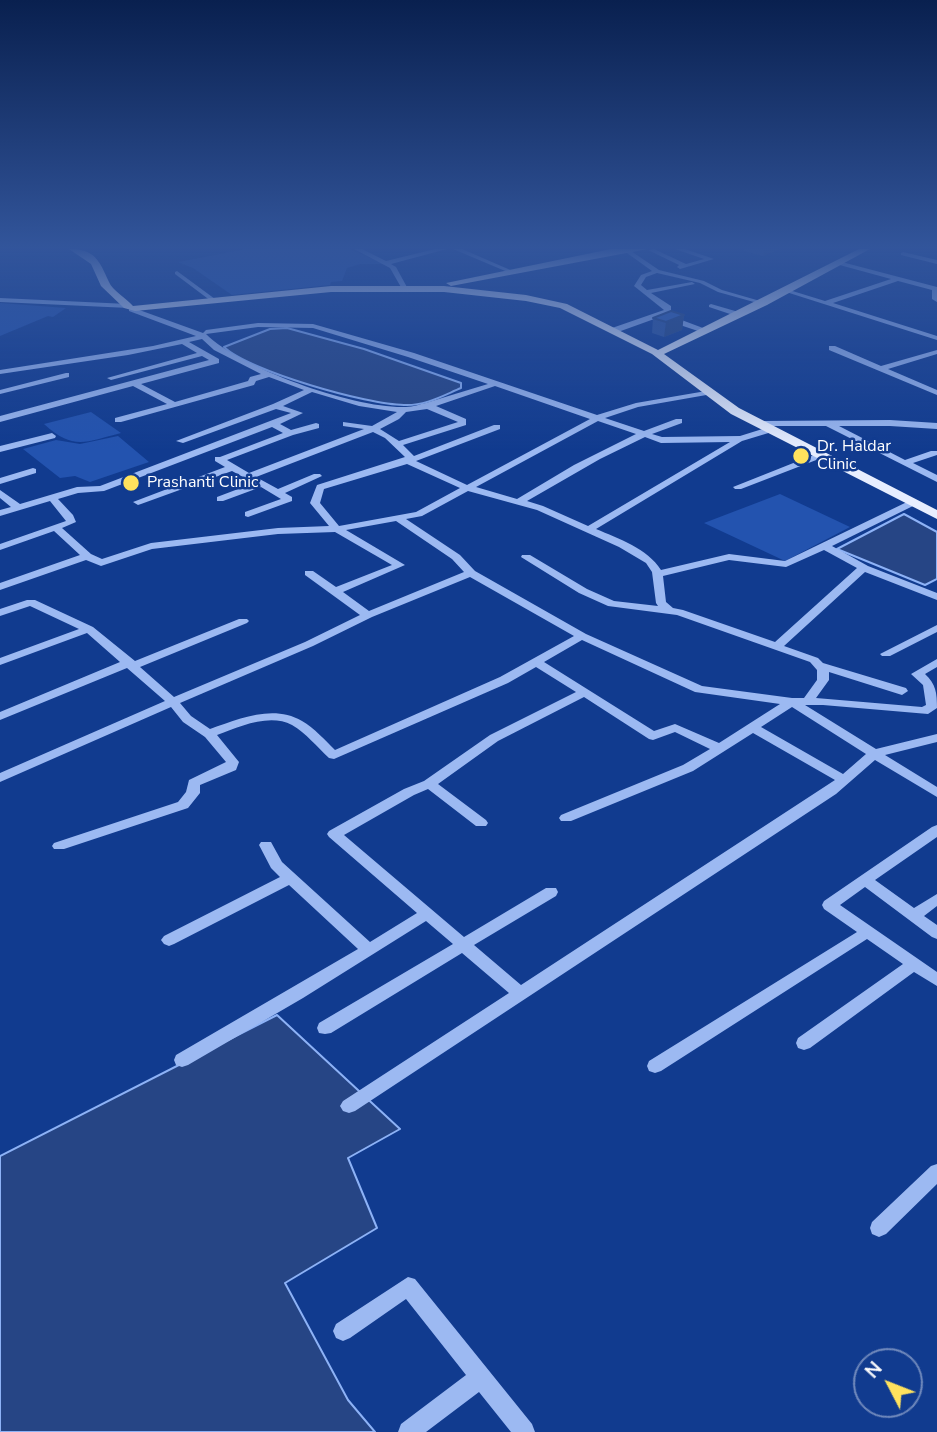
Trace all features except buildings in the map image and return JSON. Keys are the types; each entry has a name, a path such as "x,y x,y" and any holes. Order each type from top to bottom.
{"main road":[{"path":"585,316 658,352 735,411 937,515"},
{"path":"658,352 737,316"}],"street":[{"path":"155,316 203,334 214,348 244,364 312,389 404,410 492,385"},
{"path":"615,330 655,316"},
{"path":"660,316 707,331"},
{"path":"867,316 937,338"},
{"path":"0,371 125,351 236,327 313,326 411,355 492,385 661,440 741,439 755,437 767,427 937,427"},
{"path":"0,371 127,354 184,342 203,334"},
{"path":"0,419 216,361 184,342"},
{"path":"832,348 937,393"},
{"path":"879,369 937,352"},
{"path":"111,378 202,354"},
{"path":"149,368 163,377"},
{"path":"118,420 251,383 253,379 269,373"},
{"path":"0,393 66,375"},
{"path":"136,384 172,403"},
{"path":"248,514 289,499 180,441 276,406 312,389"},
{"path":"56,528 87,556 101,564 150,546 278,531 337,528 419,514 598,418 636,405 709,392"},
{"path":"398,444 463,423 447,412 426,405"},
{"path":"0,513 77,490 101,489 299,413 276,406"},
{"path":"249,476 400,417 404,410"},
{"path":"767,427 920,425 937,417"},
{"path":"519,502 641,433 679,421"},
{"path":"273,424 290,433"},
{"path":"346,424 376,427 398,444 410,457 408,461"},
{"path":"830,425 937,479"},
{"path":"220,460 316,426"},
{"path":"334,592 400,565 337,528 315,503 320,487 408,461 497,427"},
{"path":"0,449 52,436"},
{"path":"588,530 741,439"},
{"path":"904,463 934,453"},
{"path":"738,487 821,455"},
{"path":"408,461 467,488 540,508 650,561 657,574 661,603 671,612"},
{"path":"138,502 233,467"},
{"path":"0,481 33,471"},
{"path":"278,492 317,476"},
{"path":"220,499 262,483"},
{"path":"0,493 18,507"},
{"path":"0,547 71,522 70,517 51,497"},
{"path":"657,574 729,557 786,564 912,502"},
{"path":"398,518 456,557 471,573 582,636 699,689 792,702 924,711 932,706 929,684 917,674 937,662"},
{"path":"825,546 863,568 937,597"},
{"path":"0,587 87,556"},
{"path":"526,557 583,591 612,604 671,612 814,660 824,669 823,680 808,702"},
{"path":"777,646 863,568"},
{"path":"309,573 368,615"},
{"path":"0,778 172,701 309,644 368,615 471,573"},
{"path":"0,613 31,602 89,629 132,664 172,701 187,719 209,734 233,762 231,767 194,783 193,793 183,804 59,846"},
{"path":"0,716 243,621"},
{"path":"886,654 937,628"},
{"path":"0,662 89,629"},
{"path":"209,734 255,720 287,719 296,723 334,755 444,708 538,663 582,636"},
{"path":"538,663 653,736 675,728 717,747"},
{"path":"819,665 902,691"},
{"path":"521,994 334,834 409,792 429,784 494,738 583,693"},
{"path":"566,818 688,768 717,747 792,702"},
{"path":"792,702 937,793"},
{"path":"752,727 845,780"},
{"path":"349,1105 845,780 874,754 937,738"},
{"path":"429,784 481,824"},
{"path":"937,830 829,905 937,981"},
{"path":"266,845 276,865 368,950"},
{"path":"169,940 291,878"},
{"path":"865,880 937,933"},
{"path":"325,1028 551,892"},
{"path":"913,915 937,899"},
{"path":"181,1060 427,914"},
{"path":"655,1066 866,933"},
{"path":"804,1043 913,965"},
{"path":"879,1228 937,1172"},
{"path":"343,1331 408,1286 524,1432"},
{"path":"409,1432 481,1377"}],"shaded area":[{"path":"0,316 55,316 48,316 0,336"},
{"path":"287,328 364,349 461,383 461,388 419,404 387,403 338,393 282,376 237,356 224,347 270,329"},
{"path":"91,412 121,433 80,442 54,433 44,424"},
{"path":"118,436 149,462 90,482 75,476 60,478 23,449 56,440 80,444"},
{"path":"780,494 850,527 785,561 704,523"},
{"path":"904,514 937,532 937,579 925,585 837,549"},
{"path":"277,1015 400,1129 348,1158 377,1228 285,1283 348,1400 375,1432 0,1432 0,1156"}],"place":[{"name":"Dr. Haldar Clinic","path":"801,456"},
{"name":"Prashanti Clinic","path":"131,483"}]}
